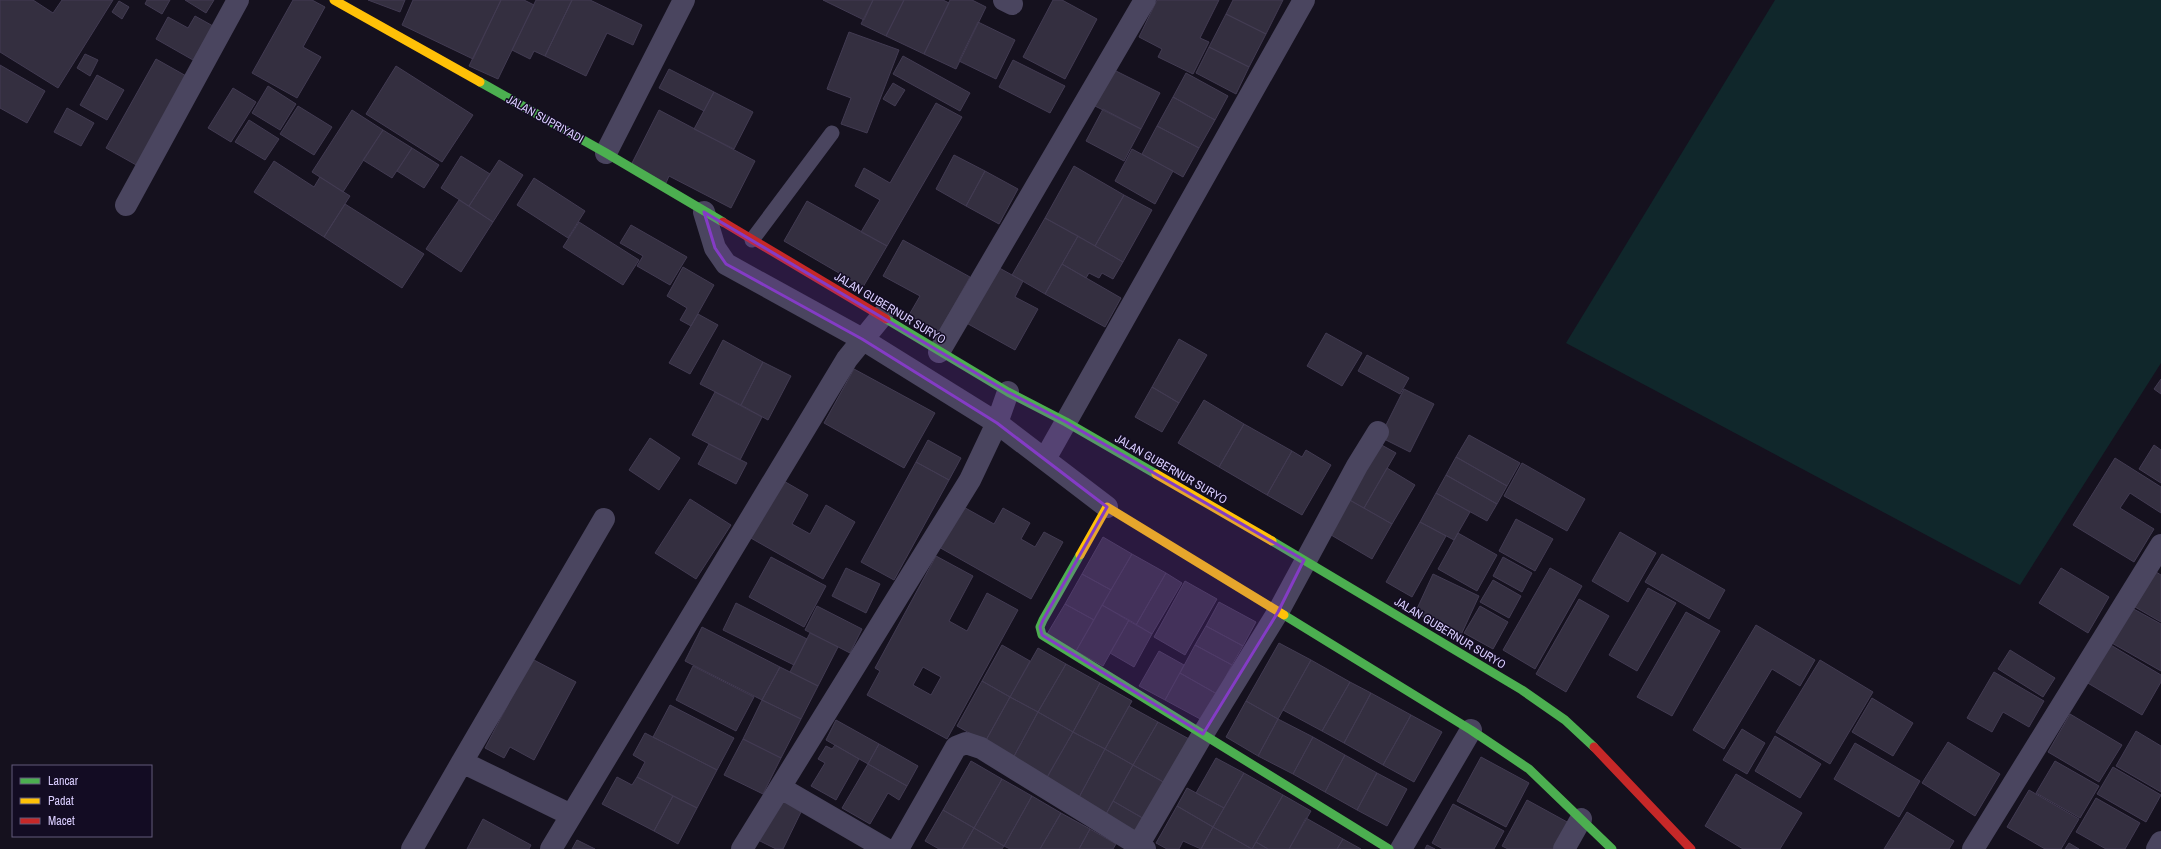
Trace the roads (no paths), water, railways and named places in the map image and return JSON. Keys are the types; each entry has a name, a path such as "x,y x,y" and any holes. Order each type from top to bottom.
{"main road":[{"name":"JALAN SUPRIYADI","path":"334,0 606,153"},
{"name":"JALAN GUBERNUR SURYO","path":"606,153 882,316 939,352 1008,392 1066,422 1304,560 1522,690 1564,720 1602,755 1690,849"},
{"path":"1389,849 1042,635 1040,627 1043,620 1107,507 1471,730 1529,769 1612,849"}],"street":[{"path":"126,205 238,0"},
{"path":"606,153 684,0"},
{"path":"939,352 1145,0"},
{"path":"1045,459 1304,0"},
{"path":"704,212 714,248 726,264 862,339 998,423 1107,507"},
{"path":"551,849 843,366 862,339 882,316"},
{"path":"742,849 970,480 998,423 1008,392"},
{"path":"898,849 956,747 966,743 981,748 1140,848 1202,734 1278,612 1304,560 1378,432"},
{"path":"412,849 604,520"},
{"path":"1973,849 2161,545"},
{"path":"1401,849 1471,730"},
{"path":"462,762 571,815"},
{"path":"781,788 886,849"},
{"path":"1564,849 1581,819"},
{"path":"2157,849 2161,842"}],"lane":[{"path":"752,240 832,133"}]}
